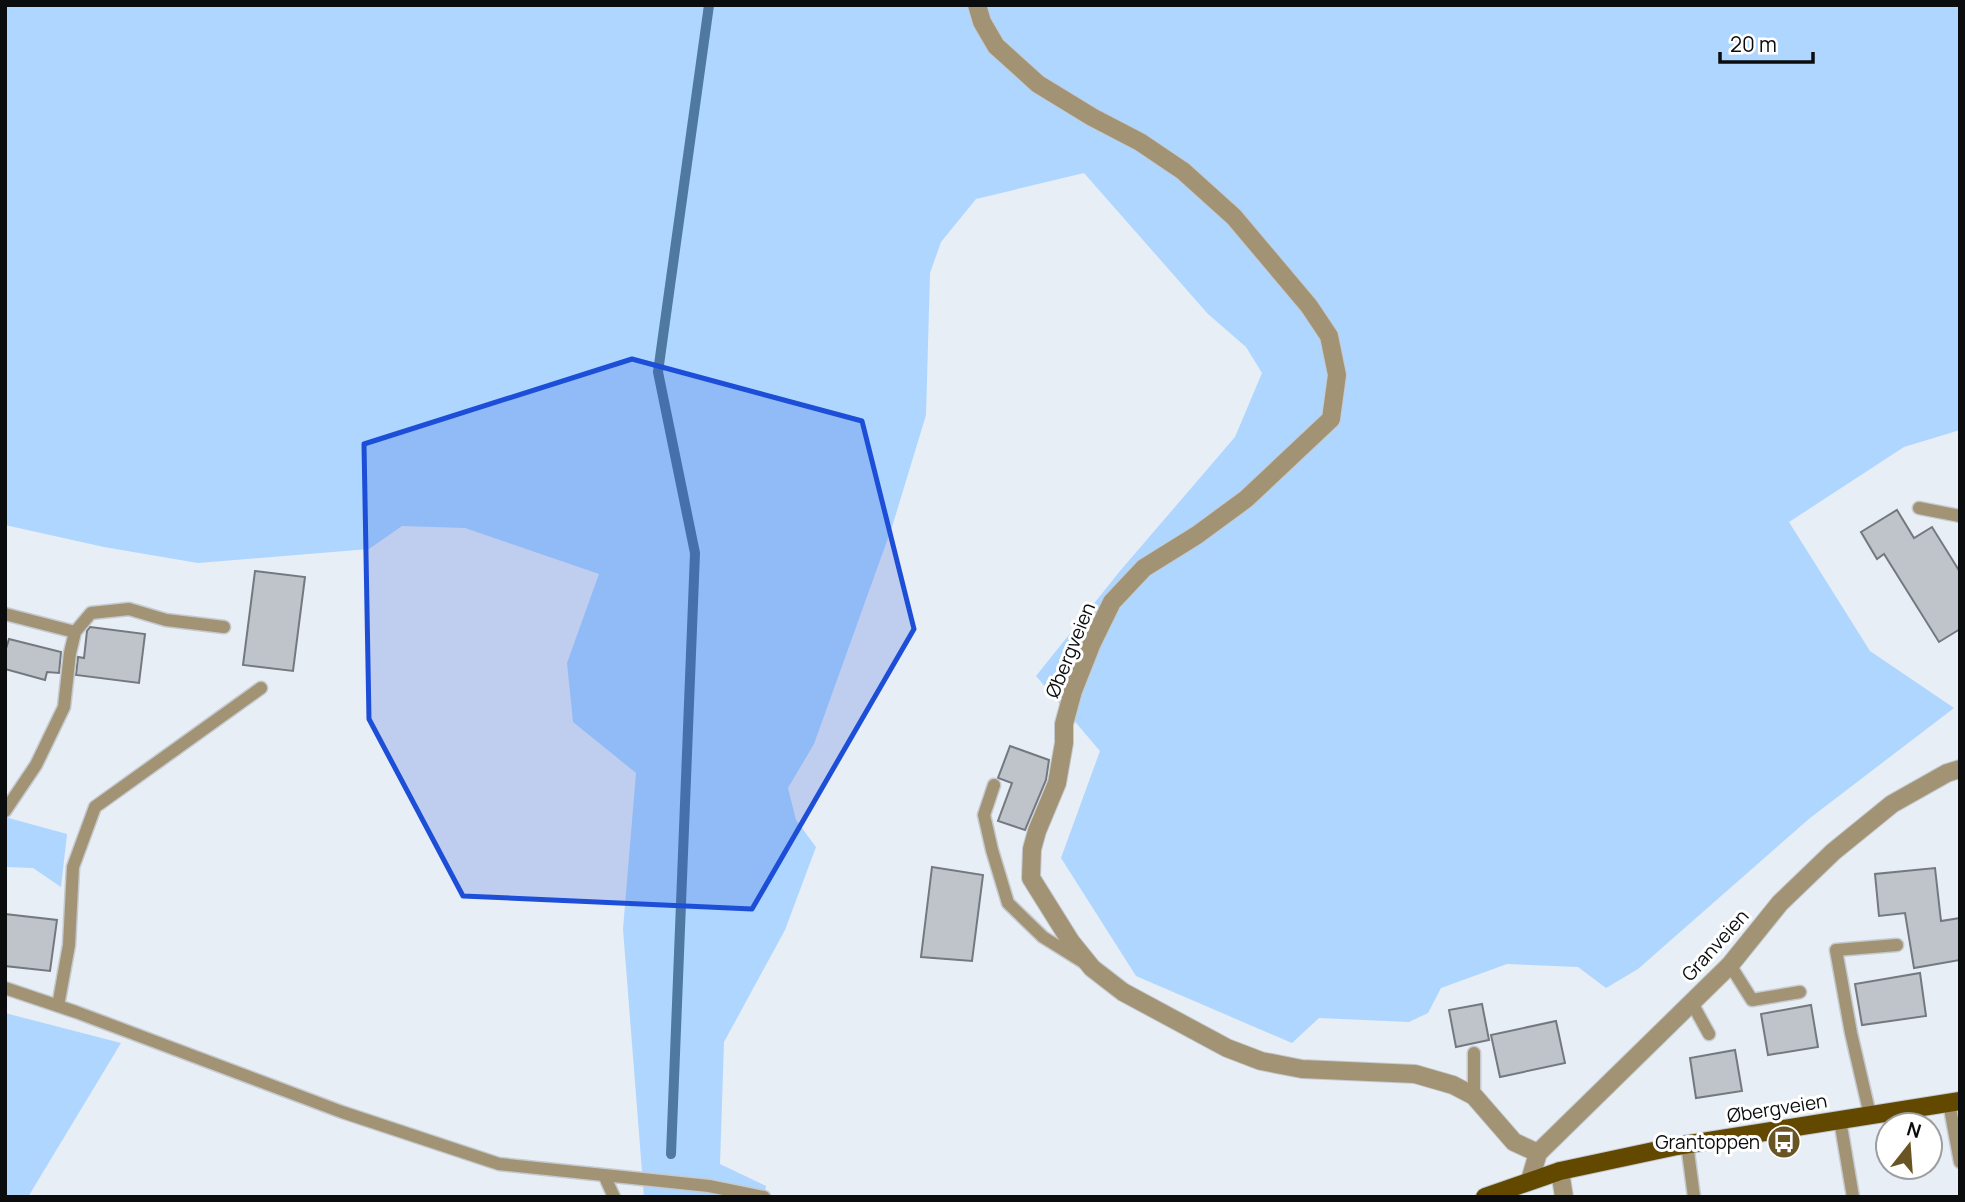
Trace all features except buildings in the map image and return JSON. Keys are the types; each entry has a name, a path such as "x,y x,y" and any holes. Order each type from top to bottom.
{"main road":[{"name":"Øbergveien","path":"1485,1197 1560,1171 1687,1144 1955,1102"}],"street":[{"name":"Øbergveien","path":"977,5 982,22 996,46 1038,84 1140,142 1183,171 1234,217 1309,306 1329,336 1337,375 1331,419 1245,499 1144,568 1112,601 1073,691 1064,724 1064,743 1057,783 1032,849 1031,878 1056,920 1092,968 1123,992 1227,1048 1261,1061 1302,1069 1415,1074 1438,1079 1474,1096 1514,1142 1538,1153"},
{"name":"Granveien","path":"1530,1180 1538,1153 1730,965 1780,903 1833,852 1892,804 1947,773 1960,769"},
{"path":"1560,1171 1564,1197"}],"lane":[{"path":"1919,508 1960,516"},
{"path":"5,811 36,765 64,707 75,632 91,613 129,608 166,620 224,627"},
{"path":"5,614 75,632"},
{"path":"58,1006 69,945 73,867 95,807 261,688"},
{"path":"994,785 984,815 1008,903 1043,937 1092,968"},
{"path":"1870,1115 1836,950 1898,945"},
{"path":"1730,965 1752,1000 1800,992"},
{"path":"5,988 342,1112 499,1164 709,1186 764,1197"},
{"path":"1692,1003 1709,1034"},
{"path":"1474,1053 1474,1096"},
{"path":"1955,1102 1960,1162"},
{"path":"1840,1120 1853,1197"},
{"path":"1687,1144 1694,1197"},
{"path":"605,1177 614,1197"}],"highlighted area":[{"path":"632,359 862,421 914,629 752,909 463,896 369,719 364,444"}],"shaded area":[{"path":"5,5 1960,5 1960,430 1904,447 1789,522 1870,651 1954,708 1810,818 1638,969 1606,988 1578,967 1507,964 1441,988 1428,1013 1409,1022 1319,1018 1292,1043 1136,976 1061,858 1100,751 1036,676 1120,571 1235,437 1262,373 1246,347 1208,314 1084,173 976,199 941,242 930,273 926,415 892,527 814,744 788,788 796,820 816,847 785,930 724,1042 720,1164 766,1186 764,1197 644,1197 623,929 636,773 573,722 567,663 599,574 465,528 402,526 369,549 198,563 104,547 5,525"},
{"path":"5,817 67,834 61,887 33,868 5,867"},
{"path":"5,1013 121,1043 28,1197 5,1197"}],"waterway":[{"path":"671,1154 695,553 658,372 709,5"}],"place":[{"name":"Grantoppen","path":"1784,1142"}]}
